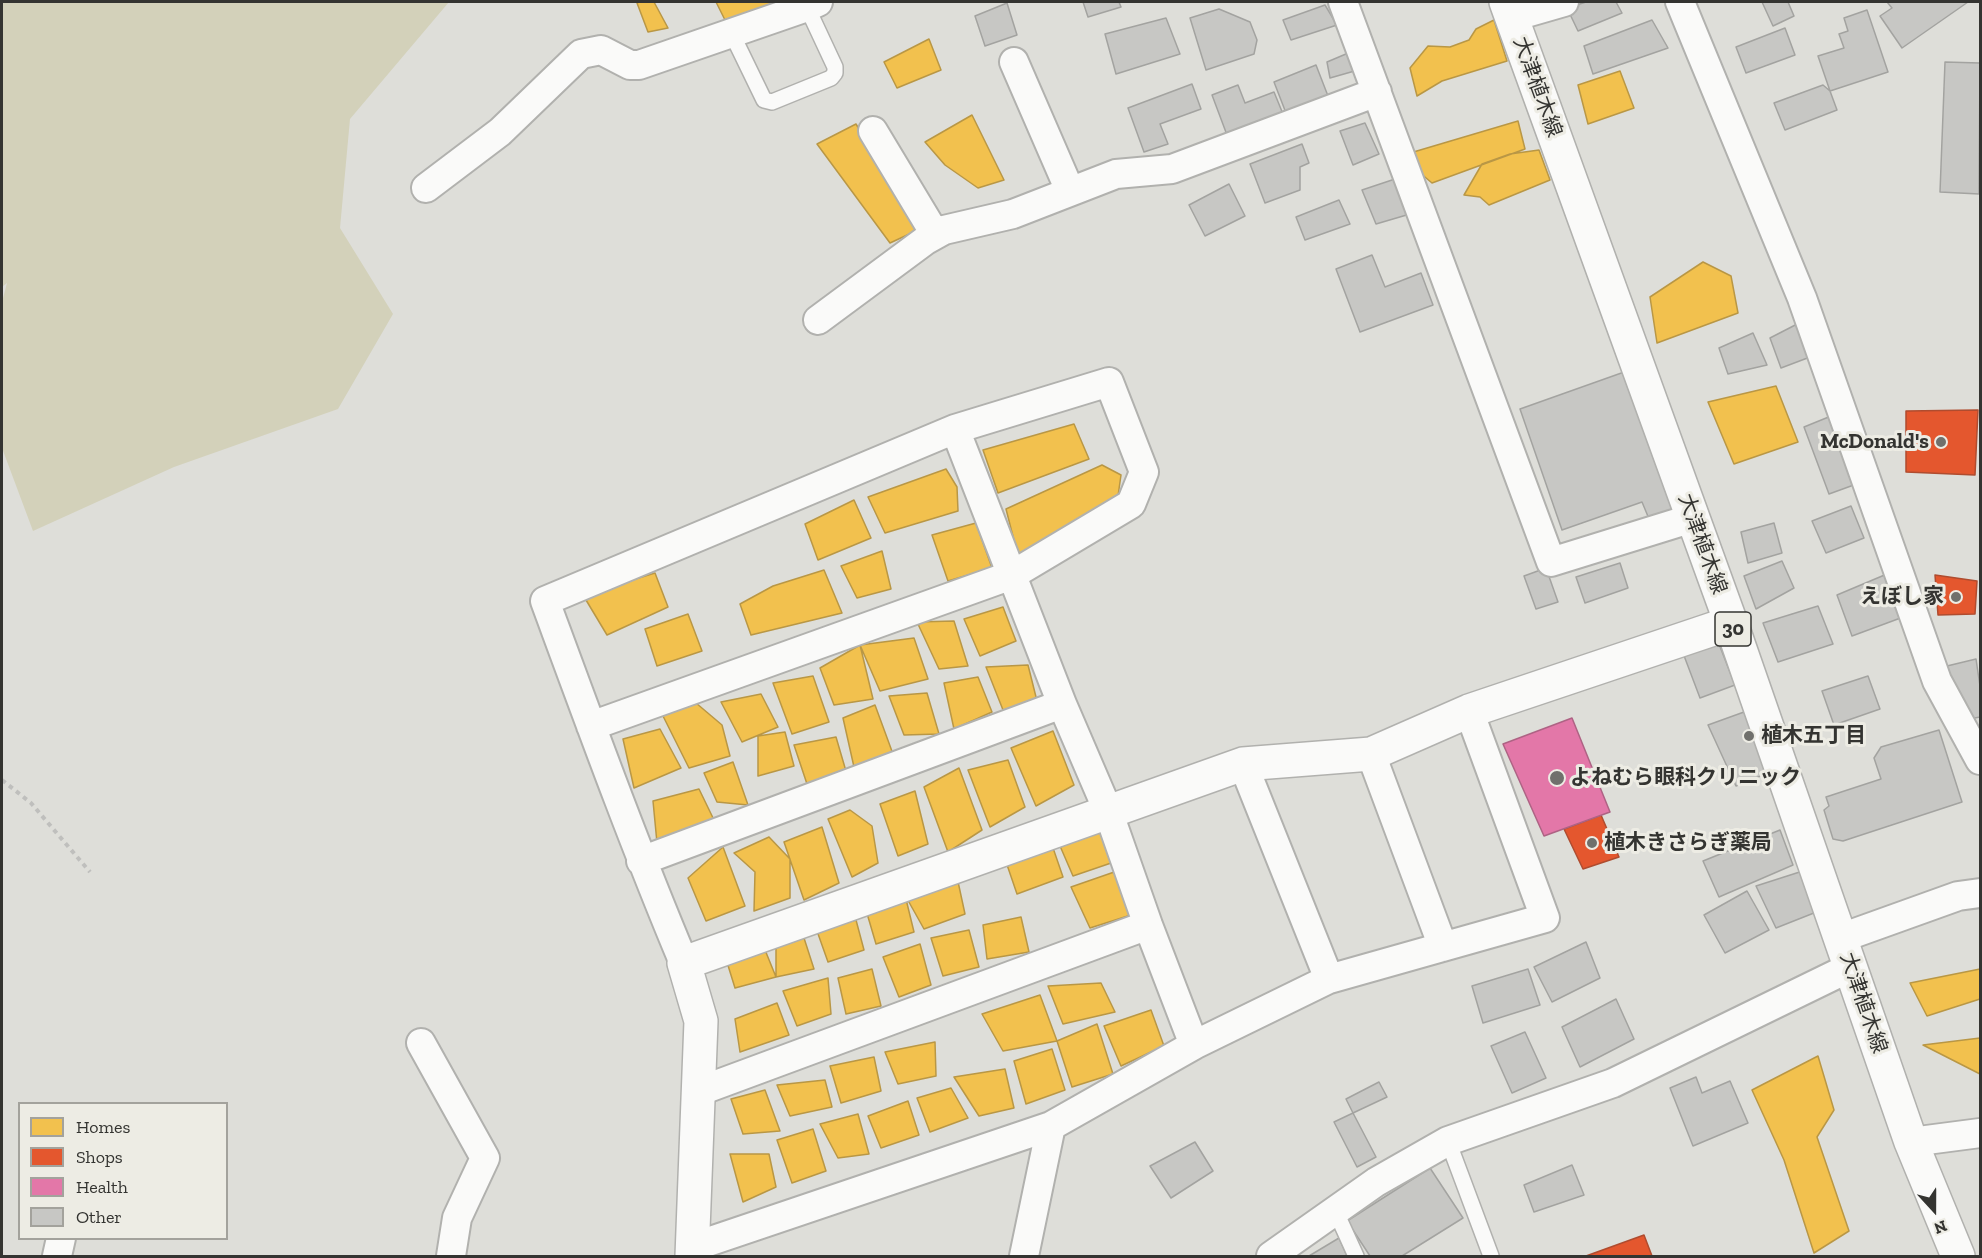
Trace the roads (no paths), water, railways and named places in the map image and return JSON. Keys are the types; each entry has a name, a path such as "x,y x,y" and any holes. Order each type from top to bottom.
{"street":[{"path":"1343,2 1551,562 1693,518"},
{"path":"1509,9 1564,2"},
{"path":"1680,2 1802,298 1938,681 1980,760"},
{"path":"426,188 500,132 581,54 601,50 635,66 813,4"},
{"name":"大津植木線","path":"1509,9 1731,623 1911,1142 1958,1257"},
{"path":"1014,62 1070,191"},
{"path":"818,320 935,234 1013,214 1116,174 1172,169 1377,92"},
{"path":"873,131 935,234"},
{"path":"591,726 1012,575 1131,504 1144,472 1109,382 955,429 545,601 591,726 641,861 684,963 701,1022 693,1252 1051,1126 1194,1045 1329,979 1545,918 1469,711"},
{"path":"955,429 1062,704 1108,811 1194,1045"},
{"path":"684,963 1243,764 1371,754 1469,711 1731,623"},
{"path":"641,861 1062,704"},
{"path":"1371,754 1443,947"},
{"path":"1243,764 1329,979"},
{"path":"1271,1257 1376,1182 1448,1141 1613,1083 1846,952 1958,896 1980,892"},
{"path":"697,1092 1148,925"},
{"path":"421,1043 485,1158 457,1218 451,1257"},
{"path":"1024,1257 1051,1126"},
{"path":"1911,1142 1980,1132"},
{"path":"57,1257 61,1240"}],"lane":[{"path":"732,34 764,100 772,102 831,78 835,73 835,67 813,4"},
{"path":"1448,1141 1491,1257"},
{"path":"1334,1212 1356,1257"}],"place":[{"name":"McDonald's","path":"1941,442"},
{"name":"えぼし家","path":"1956,597"},
{"name":"植木五丁目","path":"1749,736"},
{"name":"よねむら眼科クリニック","path":"1557,778"},
{"name":"植木きさらぎ薬局","path":"1592,843"}]}
